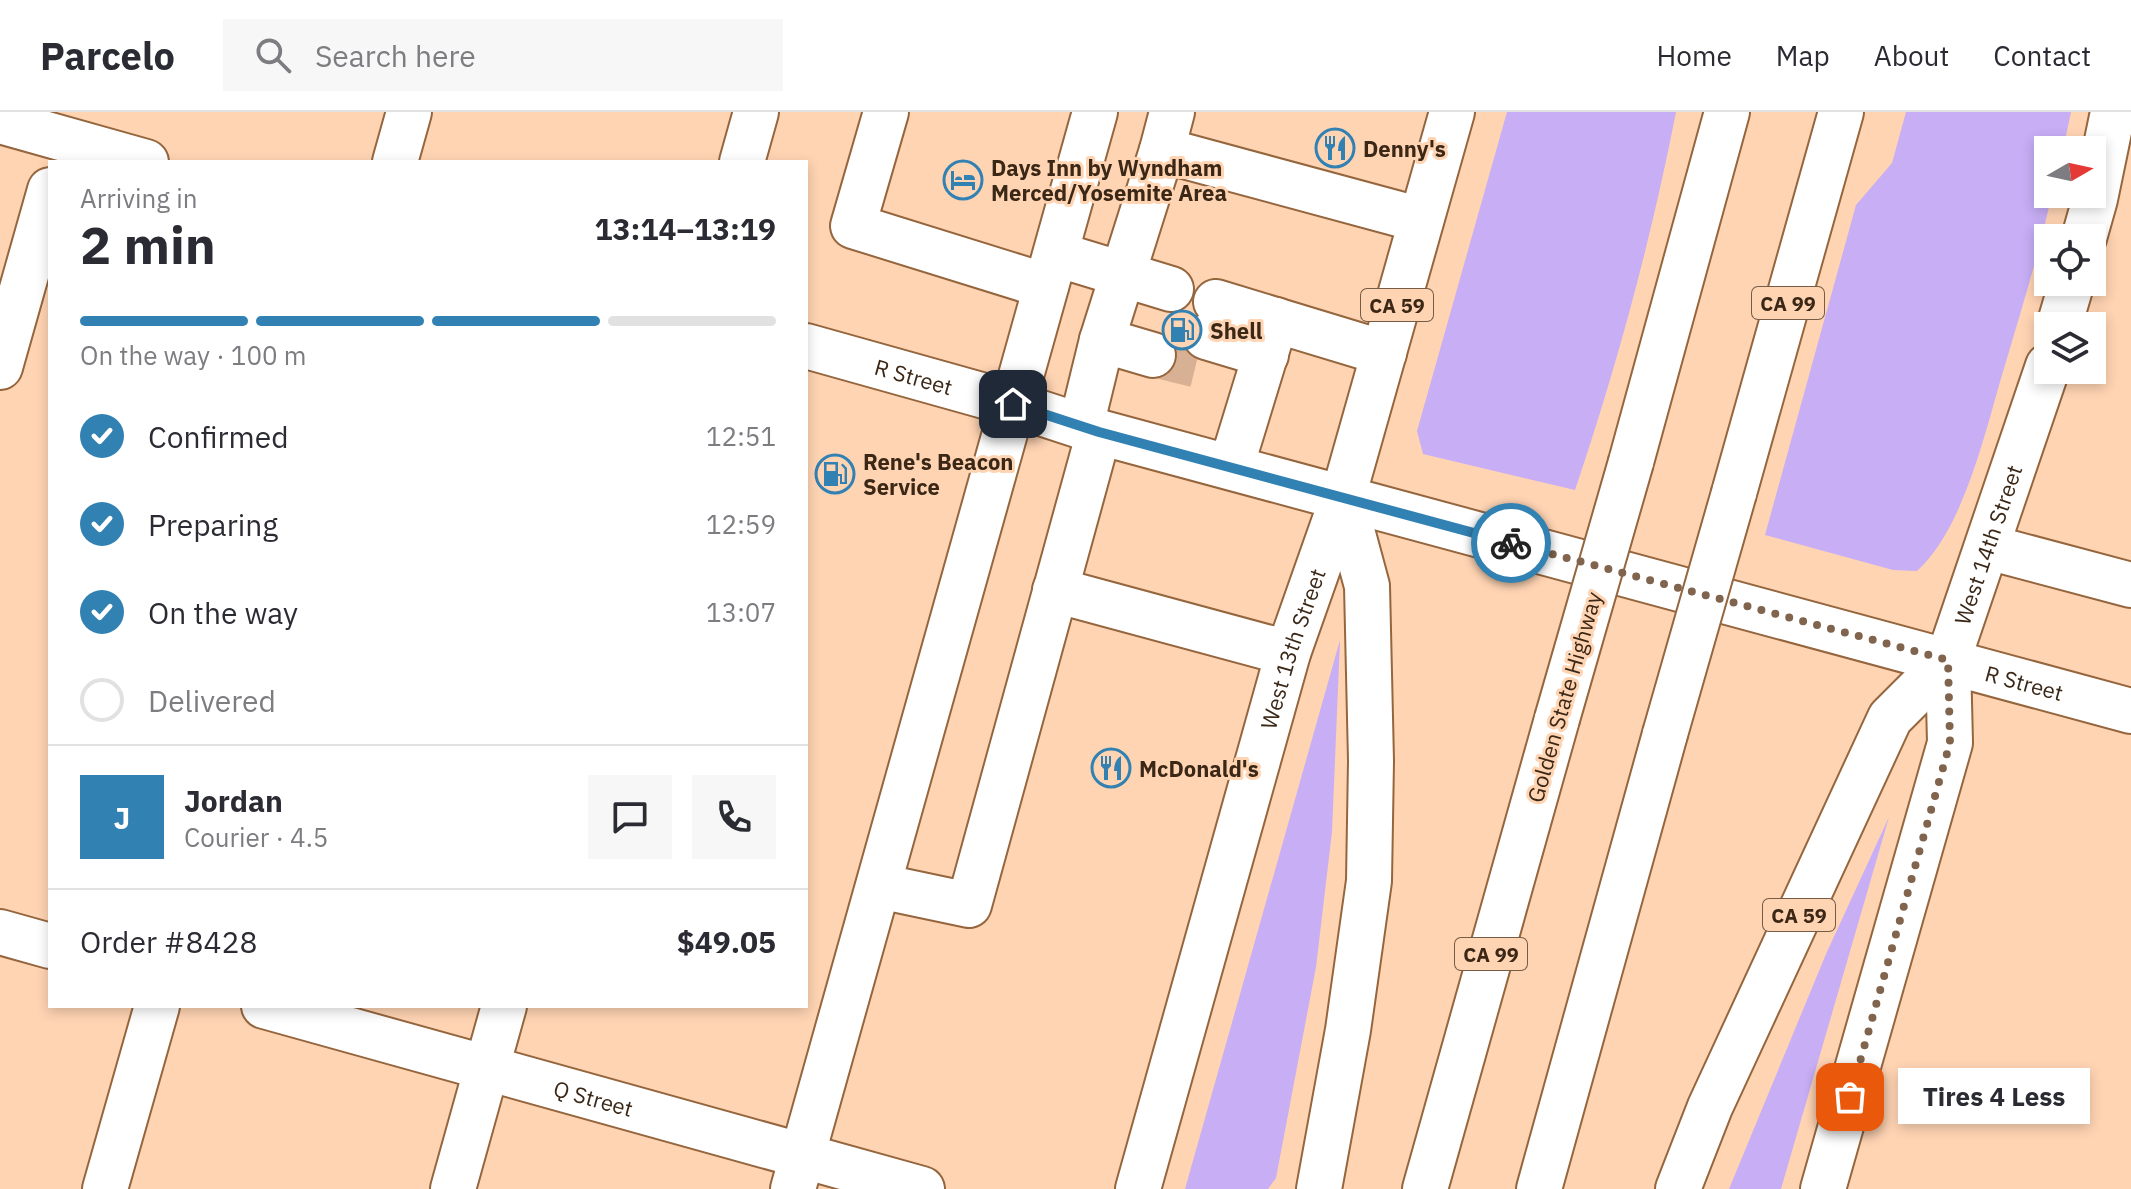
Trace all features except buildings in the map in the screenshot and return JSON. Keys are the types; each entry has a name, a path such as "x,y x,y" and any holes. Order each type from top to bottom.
{"main road":[{"path":"396,160 409,112"},
{"path":"743,160 756,112"},
{"path":"886,112 853,226 1051,270 1112,308 1162,323 1112,308"},
{"path":"798,1172 1095,112"},
{"name":"West 13th Street","path":"1138,1189 1288,653 1343,497 1452,112"},
{"name":"Golden State Highway","path":"1425,1189 1727,112"},
{"name":"CA 99","path":"1539,1189 1841,112"},
{"path":"2088,224 2113,112"},
{"path":"0,121 139,160"},
{"path":"879,886 969,905 1055,590 1090,429 1112,308 1167,131 1421,220"},
{"path":"0,367 48,197"},
{"path":"1267,353 1207,335 1267,353 1384,353"},
{"name":"R Street","path":"808,347 1090,429 2131,711"},
{"path":"1231,467 1267,353"},
{"name":"West 14th Street","path":"1823,1189 1950,743 1948,660 2042,384"},
{"path":"1319,1189 1348,1030 1369,881 1371,761 1367,586 1343,497"},
{"path":"1988,547 2131,585"},
{"path":"1055,590 1288,653"},
{"name":"CA 59","path":"1678,1189 1710,1107 1890,718 1948,660"},
{"path":"0,932 48,945"},
{"path":"105,1189 156,1008"},
{"name":"Q Street","path":"271,1008 487,1068 798,1172 922,1189"},
{"path":"453,1189 503,1008"}],"shaded area":[{"path":"1507,112 1676,112 1632,302 1575,490 1423,454 1417,431"},
{"path":"1906,112 2071,112 2066,136 2034,136 2034,208 2049,208 2047,216 2045,224 2034,224 2034,264 1972,475 1948,529 1917,571 1893,570 1765,535 1856,205 1892,163"},
{"path":"1340,640 1332,832 1316,967 1276,1178 1268,1189 1185,1189"},
{"path":"1889,817 1781,1189 1729,1189 1826,954"}],"tunnel":[{"path":"1153,355 1198,366"}],"way so far":[{"path":"1511,543 1948,660 1950,743 1850,1097"}],"place":[{"name":"Denny's","path":"1335,148"},
{"name":"Days Inn by Wyndham Merced/Yosemite Area","path":"963,180"},
{"name":"Shell","path":"1182,330"},
{"name":"Rene's Beacon Service","path":"835,474"},
{"name":"McDonald's","path":"1111,768"},
{"name":"Tires 4 Less","path":"1850,1097"}],"route":[{"path":"1013,404 1099,432 1511,543"}]}
